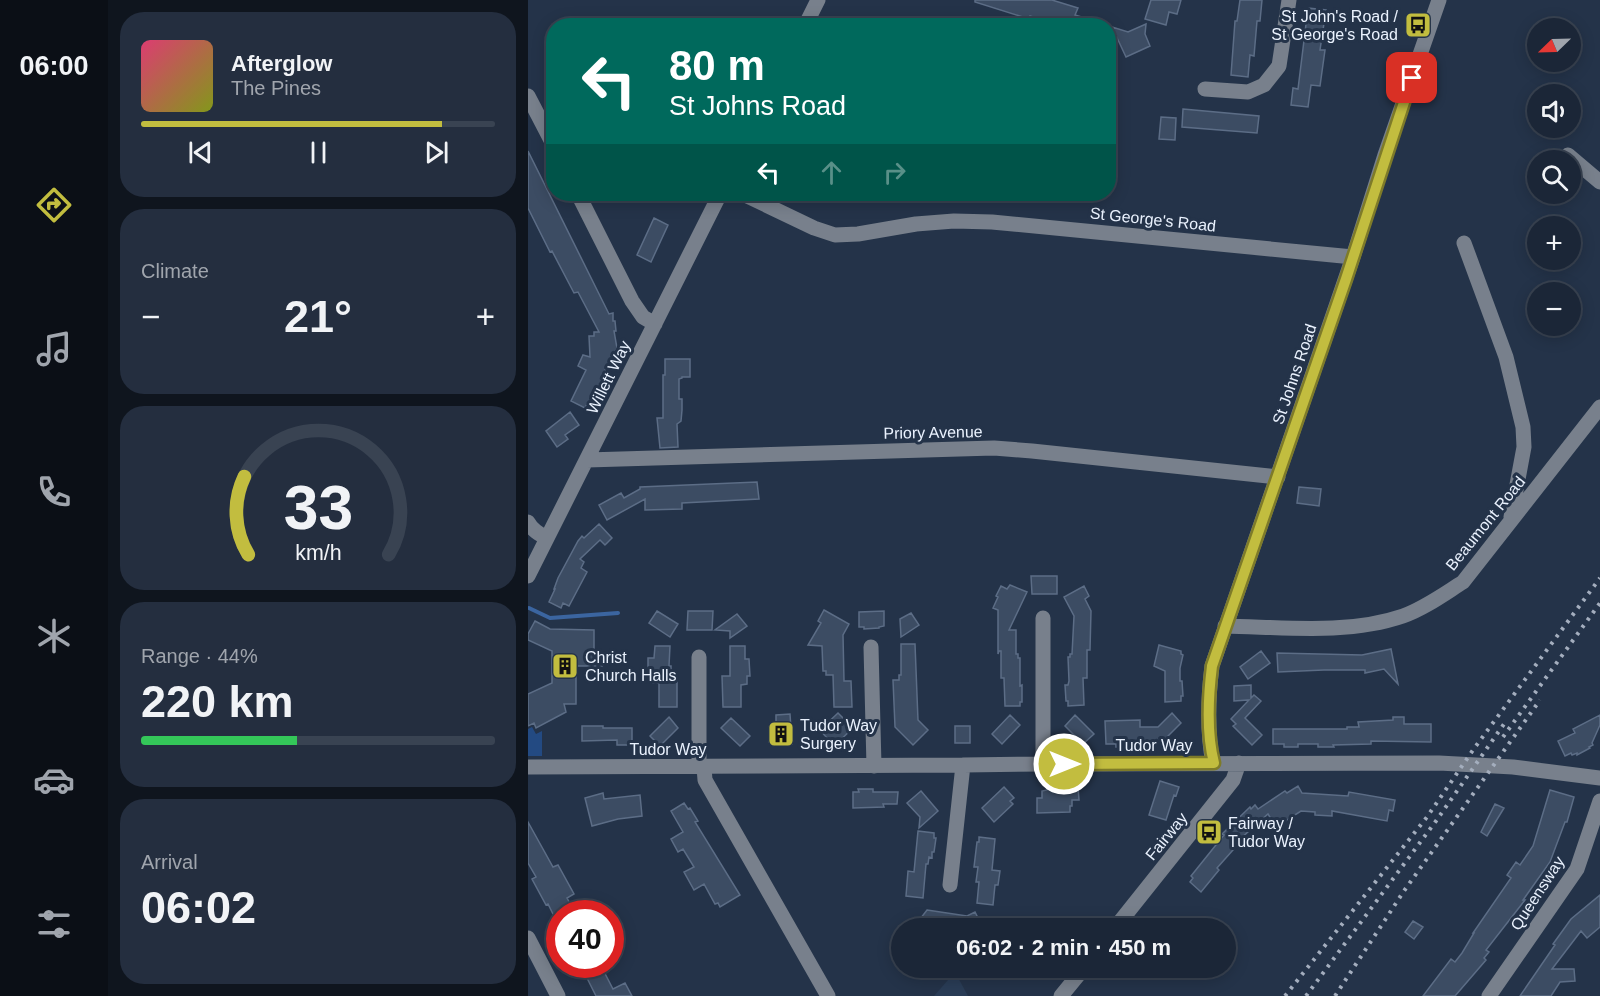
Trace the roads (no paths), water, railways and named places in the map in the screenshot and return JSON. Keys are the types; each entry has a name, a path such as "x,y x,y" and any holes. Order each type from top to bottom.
{"street":[{"path":"809,18 818,0"},
{"path":"1205,89 1248,92 1264,85 1279,66 1289,0"},
{"name":"St Johns Road","path":"1214,763 1209,745 1209,687 1212,666 1439,0"},
{"path":"528,96 546,131"},
{"path":"1581,166 1600,182"},
{"path":"582,201 632,301 643,317 655,324"},
{"name":"Willett Way","path":"528,576 716,201"},
{"name":"St George's Road","path":"758,201 814,228 835,235 858,234 916,224 954,221 992,222 1353,257"},
{"path":"1464,243 1506,357 1523,427 1524,447 1510,520"},
{"name":"Beaumont Road","path":"1225,626 1332,628 1370,624 1404,615 1434,601 1463,582 1600,407"},
{"name":"Priory Avenue","path":"587,460 994,448 1278,477"},
{"path":"528,522 538,533 547,538"},
{"path":"1043,618 1043,764"},
{"path":"872,647 874,766"},
{"path":"699,657 702,767 705,780 828,996"},
{"name":"Tudor Way","path":"528,767 1214,763 1468,764 1600,778"},
{"name":"Fairway","path":"1123,918 1233,780 1239,763"},
{"path":"950,885 963,765"},
{"name":"Queensway","path":"1489,996 1576,869 1600,801"},
{"path":"528,938 558,996"},
{"path":"1061,996 1076,978"}],"waterway":[{"path":"529,608 550,618 618,613"}],"railway":[{"path":"1285,996 1427,817 1473,750 1600,578"},
{"path":"1503,737 1600,603"},
{"path":"1335,996 1404,891 1540,700"},
{"path":"1306,996 1436,821 1504,724"}],"place":[{"name":"St John's Road / St George's Road","path":"1418,25"},
{"name":"Christ Church Halls","path":"565,666"},
{"name":"Tudor Way Surgery","path":"781,734"},
{"name":"Fairway / Tudor Way","path":"1209,832"}]}
